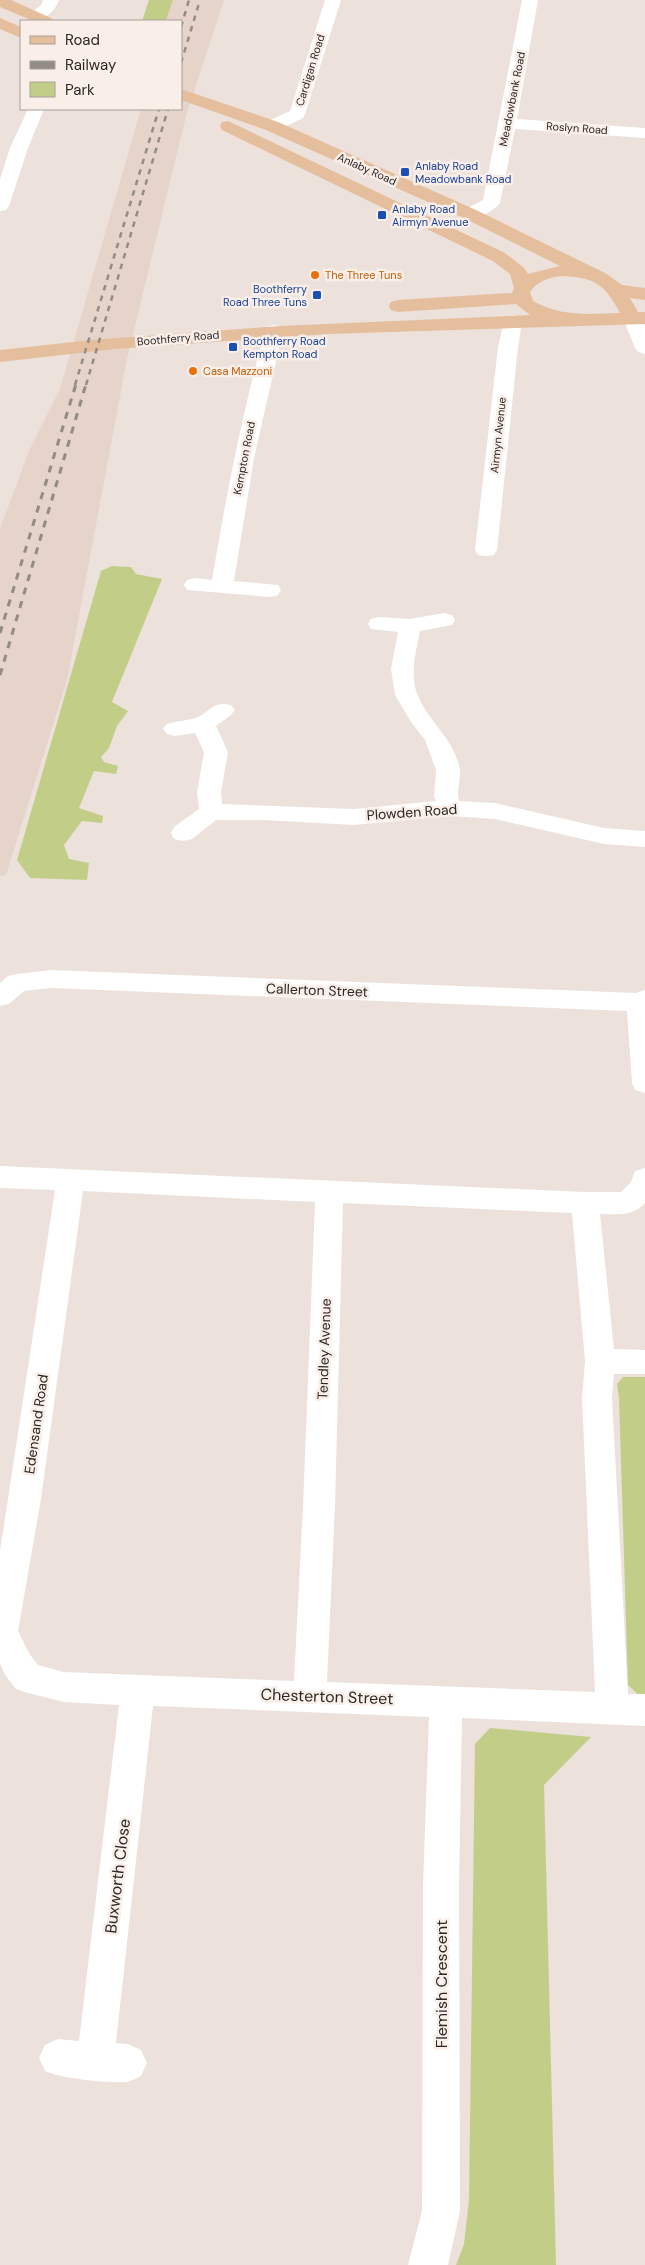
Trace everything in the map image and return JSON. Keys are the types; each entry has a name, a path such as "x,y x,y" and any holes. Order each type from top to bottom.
{"main road":[{"path":"0,1 40,19"},
{"path":"0,23 20,33"},
{"name":"Anlaby Road","path":"188,97 272,126 470,214 609,282 616,290"},
{"name":"Anlaby Road","path":"188,97 224,124 499,257 518,272 522,292"},
{"path":"591,274 568,271 553,272 530,279 522,292 525,304 536,312 567,320 638,318"},
{"path":"616,290 645,294"},
{"path":"616,290 638,318"},
{"path":"587,319 607,312 615,305 618,300 616,290"},
{"path":"376,308 522,292"},
{"name":"Boothferry Road","path":"0,339 251,315"},
{"name":"Boothferry Road","path":"0,356 275,319 567,320"}],"street":[{"path":"40,19 52,0"},
{"name":"Cardigan Road","path":"272,126 297,114 333,0"},
{"name":"Meadowbank Road","path":"470,214 491,203 508,123 530,0"},
{"path":"0,206 19,148 36,110"},
{"name":"Roslyn Road","path":"508,123 645,133"},
{"path":"638,318 645,348"},
{"name":"Kempton Road","path":"222,587 240,477 256,396 275,319"},
{"name":"Airmyn Avenue","path":"486,550 508,347 513,321"},
{"path":"195,585 270,590"},
{"path":"379,624 410,626 444,620"},
{"path":"410,626 402,669 406,695 419,717 436,738 448,770 446,797 450,808"},
{"path":"175,729 203,724 223,710"},
{"path":"183,833 211,812 209,792 216,752 203,724"},
{"name":"Plowden Road","path":"211,812 354,816 450,808 495,811 604,836 645,839"},
{"name":"Callerton Street","path":"0,997 17,982 52,979 642,1000 644,1072"},
{"path":"0,1177 585,1203 628,1203 644,1186 645,1179"},
{"name":"Edensand Road","path":"8,1668 2,1631 25,1499 70,1181"},
{"name":"Tendley Avenue","path":"310,1695 330,1192"},
{"path":"585,1203 600,1361 597,1398 612,1708"},
{"path":"600,1361 645,1362"},
{"name":"Chesterton Street","path":"8,1668 28,1678 64,1686 645,1710"},
{"name":"Buxworth Close","path":"58,2058 112,2063 138,1689"},
{"name":"Flemish Crescent","path":"428,2265 441,2211 441,1885 446,1701"}],"shaded area":[{"path":"173,0 224,0 186,116 127,359 67,680 6,875 0,876 0,529 29,451 60,389 141,110 182,110 182,20 166,20"}],"green space":[{"path":"149,0 173,0 166,20 142,20"},
{"path":"112,566 131,567 136,574 162,579 112,702 128,711 117,726 109,748 101,757 104,762 118,766 116,774 94,771 79,808 103,816 102,823 82,821 64,845 69,859 89,863 87,880 30,878 17,860 101,571"},
{"path":"623,1377 645,1377 645,1701 628,1685 617,1384"},
{"path":"490,1728 591,1737 544,1785 556,2265 456,2265 464,2244 469,2200 475,1744"}],"railway":[{"path":"182,24 189,0"},
{"path":"182,60 200,0"},
{"path":"75,385 159,110"},
{"path":"86,385 168,110"},
{"path":"0,633 76,384"},
{"path":"0,675 86,384"}],"place":[{"name":"Anlaby Road Meadowbank Road","path":"405,172"},
{"name":"Anlaby Road Airmyn Avenue","path":"382,215"},
{"name":"The Three Tuns","path":"315,275"},
{"name":"Boothferry Road Three Tuns","path":"317,295"},
{"name":"Boothferry Road Kempton Road","path":"233,347"},
{"name":"Casa Mazzoni","path":"193,371"}]}
